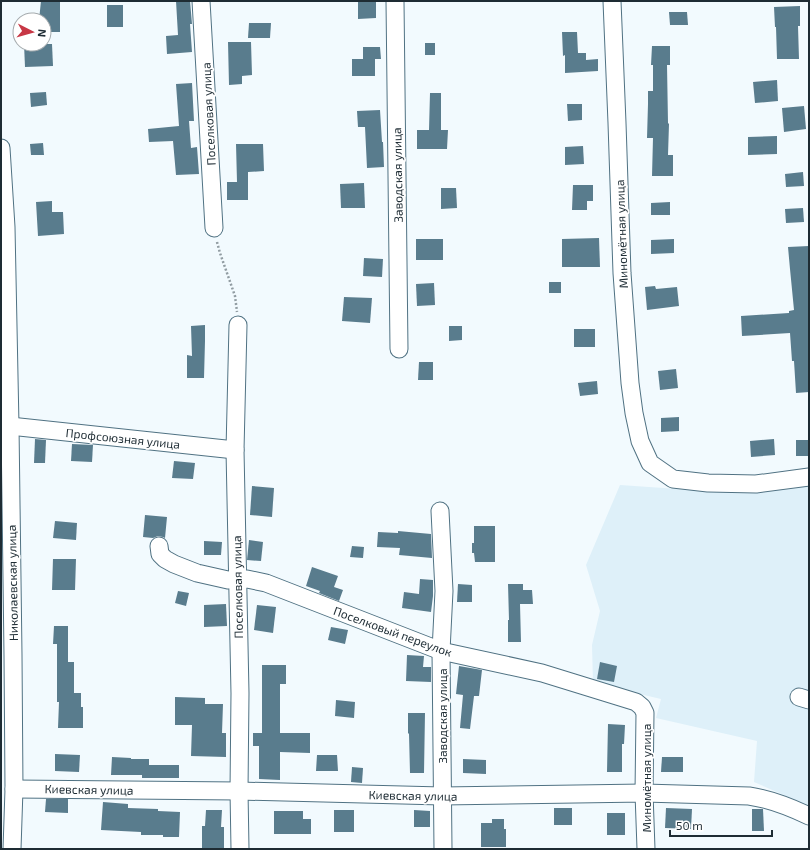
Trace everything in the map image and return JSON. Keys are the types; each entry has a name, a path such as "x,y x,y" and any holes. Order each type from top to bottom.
{"street":[{"name":"Поселковая улица","path":"201,1 214,228"},
{"name":"Заводская улица","path":"395,1 400,349"},
{"name":"Миномётная улица","path":"612,1 622,273 630,383 640,442 650,464 673,479 708,484 756,484 809,477"},
{"name":"Николаевская улица","path":"1,148 6,227 5,400 10,426 7,655 14,788 12,849"},
{"name":"Поселковая улица","path":"238,324 235,450 240,693 240,849"},
{"name":"Профсоюзная улица","path":"10,426 235,450"},
{"name":"Заводская улица","path":"440,511 444,591 442,651 443,849"},
{"name":"Поселковый переулок","path":"159,546 160,554 164,559 197,573 228,580 247,579 266,583 442,651 542,673 636,702 642,707"},
{"name":"Миномётная улица","path":"642,707 645,713 644,793 646,849"},
{"name":"Киевская улица","path":"14,788 442,796 644,793 749,796 760,797 809,816"}],"path":[{"path":"214,228 220,253 235,296 238,324"}],"shaded area":[{"path":"620,485 707,491 809,485 809,806 754,782 757,741 656,718 661,699 593,683 592,645 600,611 586,565"}],"building":[{"path":"41,1 60,1 60,32 52,32 52,12 40,12"},
{"path":"176,1 190,1 192,52 167,54 166,36 178,35"},
{"path":"358,1 376,1 376,18 358,19"},
{"path":"107,5 123,5 123,27 107,27"},
{"path":"800,6 800,26 798,26 799,59 777,59 774,7"},
{"path":"669,12 687,12 688,25 670,25"},
{"path":"249,23 271,23 270,38 248,38"},
{"path":"562,32 577,32 578,53 586,53 586,60 598,59 598,71 565,73 565,55 563,56"},
{"path":"228,42 251,42 252,75 242,76 242,84 229,85"},
{"path":"425,43 435,43 435,55 425,55"},
{"path":"52,44 53,66 25,67 24,52 52,52"},
{"path":"652,46 670,46 670,65 667,65 669,124 668,155 673,155 673,176 652,176 653,138 647,138 648,91 653,91 653,65 651,65"},
{"path":"363,47 380,47 381,59 375,59 375,76 352,76 352,59 363,59"},
{"path":"777,80 778,101 755,103 753,82"},
{"path":"192,83 194,121 189,121 191,148 197,147 199,174 176,175 173,141 149,142 148,129 179,126 176,84"},
{"path":"46,92 47,105 31,107 30,93"},
{"path":"430,93 441,93 441,130 448,130 447,149 417,149 417,130 429,130"},
{"path":"567,104 582,104 582,120 568,121"},
{"path":"804,106 806,129 784,132 782,108"},
{"path":"380,110 384,167 367,168 365,127 358,127 357,111"},
{"path":"777,136 777,154 748,155 748,137"},
{"path":"43,143 44,155 31,155 30,144"},
{"path":"236,144 263,144 264,171 248,172 248,200 227,200 227,182 237,182"},
{"path":"583,146 584,164 565,165 565,147"},
{"path":"803,172 804,186 786,187 785,174"},
{"path":"364,183 365,208 341,208 340,184"},
{"path":"573,185 593,185 593,201 587,201 587,210 572,210"},
{"path":"441,188 456,188 457,208 441,209"},
{"path":"52,201 52,212 63,212 64,234 38,236 36,202"},
{"path":"670,202 670,215 651,215 651,203"},
{"path":"803,208 804,222 786,223 785,209"},
{"path":"599,238 600,267 562,267 562,239"},
{"path":"416,239 443,239 443,260 416,260"},
{"path":"674,239 674,253 651,254 651,240"},
{"path":"809,246 809,392 796,393 790,333 742,336 741,316 789,313 789,311 794,310 788,247"},
{"path":"364,258 383,259 382,277 363,276"},
{"path":"549,282 561,282 561,293 549,293"},
{"path":"434,283 435,305 417,306 416,284"},
{"path":"655,286 656,289 677,287 679,306 647,310 645,287"},
{"path":"344,297 372,298 370,323 342,321"},
{"path":"205,325 204,378 187,378 187,355 192,356 191,326"},
{"path":"449,326 462,326 462,340 449,341"},
{"path":"574,329 595,329 595,347 574,347"},
{"path":"419,362 433,362 433,380 418,380"},
{"path":"676,369 678,388 660,390 658,371"},
{"path":"597,381 598,394 580,396 578,383"},
{"path":"679,417 679,431 661,432 661,418"},
{"path":"35,439 46,440 45,463 34,463"},
{"path":"774,439 775,455 751,457 750,441"},
{"path":"796,440 809,440 809,456 796,456"},
{"path":"72,444 93,445 92,462 71,461"},
{"path":"174,461 195,463 193,479 172,478"},
{"path":"252,486 274,488 272,517 250,515"},
{"path":"145,515 167,517 165,538 158,536 153,538 143,537"},
{"path":"55,521 77,523 76,540 53,538"},
{"path":"474,526 495,526 495,562 475,562 474,553 472,553 472,543 474,543"},
{"path":"398,531 431,534 432,558 399,555 400,548 377,547 378,532 398,533"},
{"path":"249,540 263,542 261,561 247,560"},
{"path":"204,541 222,542 221,555 204,555"},
{"path":"352,546 364,547 363,558 350,557"},
{"path":"53,559 76,559 75,590 52,590"},
{"path":"312,567 338,576 334,587 343,590 339,601 319,593 320,591 306,586"},
{"path":"420,579 433,580 431,612 402,608 404,592 419,594"},
{"path":"458,584 472,585 472,602 457,602"},
{"path":"508,584 523,584 523,590 532,590 533,604 520,604 521,642 508,642"},
{"path":"178,591 189,593 186,606 175,603"},
{"path":"226,604 227,626 204,627 204,605"},
{"path":"257,605 276,607 273,633 254,630"},
{"path":"54,626 68,626 68,662 74,662 74,693 81,693 83,728 58,728 59,702 57,702 57,644 53,644"},
{"path":"331,627 348,630 345,644 328,640"},
{"path":"407,655 424,656 423,667 431,667 431,682 406,681"},
{"path":"600,662 617,666 614,682 597,679"},
{"path":"262,665 286,665 286,684 280,684 280,733 310,733 310,753 280,752 280,780 259,779 259,746 253,746 253,733 262,733"},
{"path":"459,666 482,670 479,696 474,696 470,729 460,728 463,695 456,694"},
{"path":"175,697 205,698 205,704 223,704 222,733 226,733 226,757 191,756 192,725 175,725"},
{"path":"336,700 355,702 354,718 335,716"},
{"path":"408,713 425,713 424,773 410,773"},
{"path":"608,724 625,725 624,744 622,744 622,772 607,772"},
{"path":"55,754 80,755 79,772 55,771"},
{"path":"317,755 337,755 338,771 316,771"},
{"path":"112,757 149,759 149,765 179,765 179,778 142,778 142,775 111,775"},
{"path":"662,757 683,757 683,772 661,772"},
{"path":"463,759 486,760 486,774 463,773"},
{"path":"352,767 363,768 362,783 351,782"},
{"path":"46,799 68,799 68,813 45,812"},
{"path":"103,802 128,804 128,808 158,809 158,811 180,812 179,837 141,835 141,832 101,830"},
{"path":"554,808 572,808 572,825 554,825"},
{"path":"666,808 692,809 691,829 665,828"},
{"path":"752,809 763,809 764,831 752,831"},
{"path":"206,810 222,810 221,827 224,827 224,849 202,849 202,826 205,826"},
{"path":"334,810 354,810 354,832 334,832"},
{"path":"414,810 430,811 430,827 414,827"},
{"path":"274,811 303,811 303,819 311,819 311,834 274,834"},
{"path":"607,813 625,813 625,835 607,835"},
{"path":"492,819 504,819 504,829 506,829 506,847 481,847 481,823 492,823"}]}
